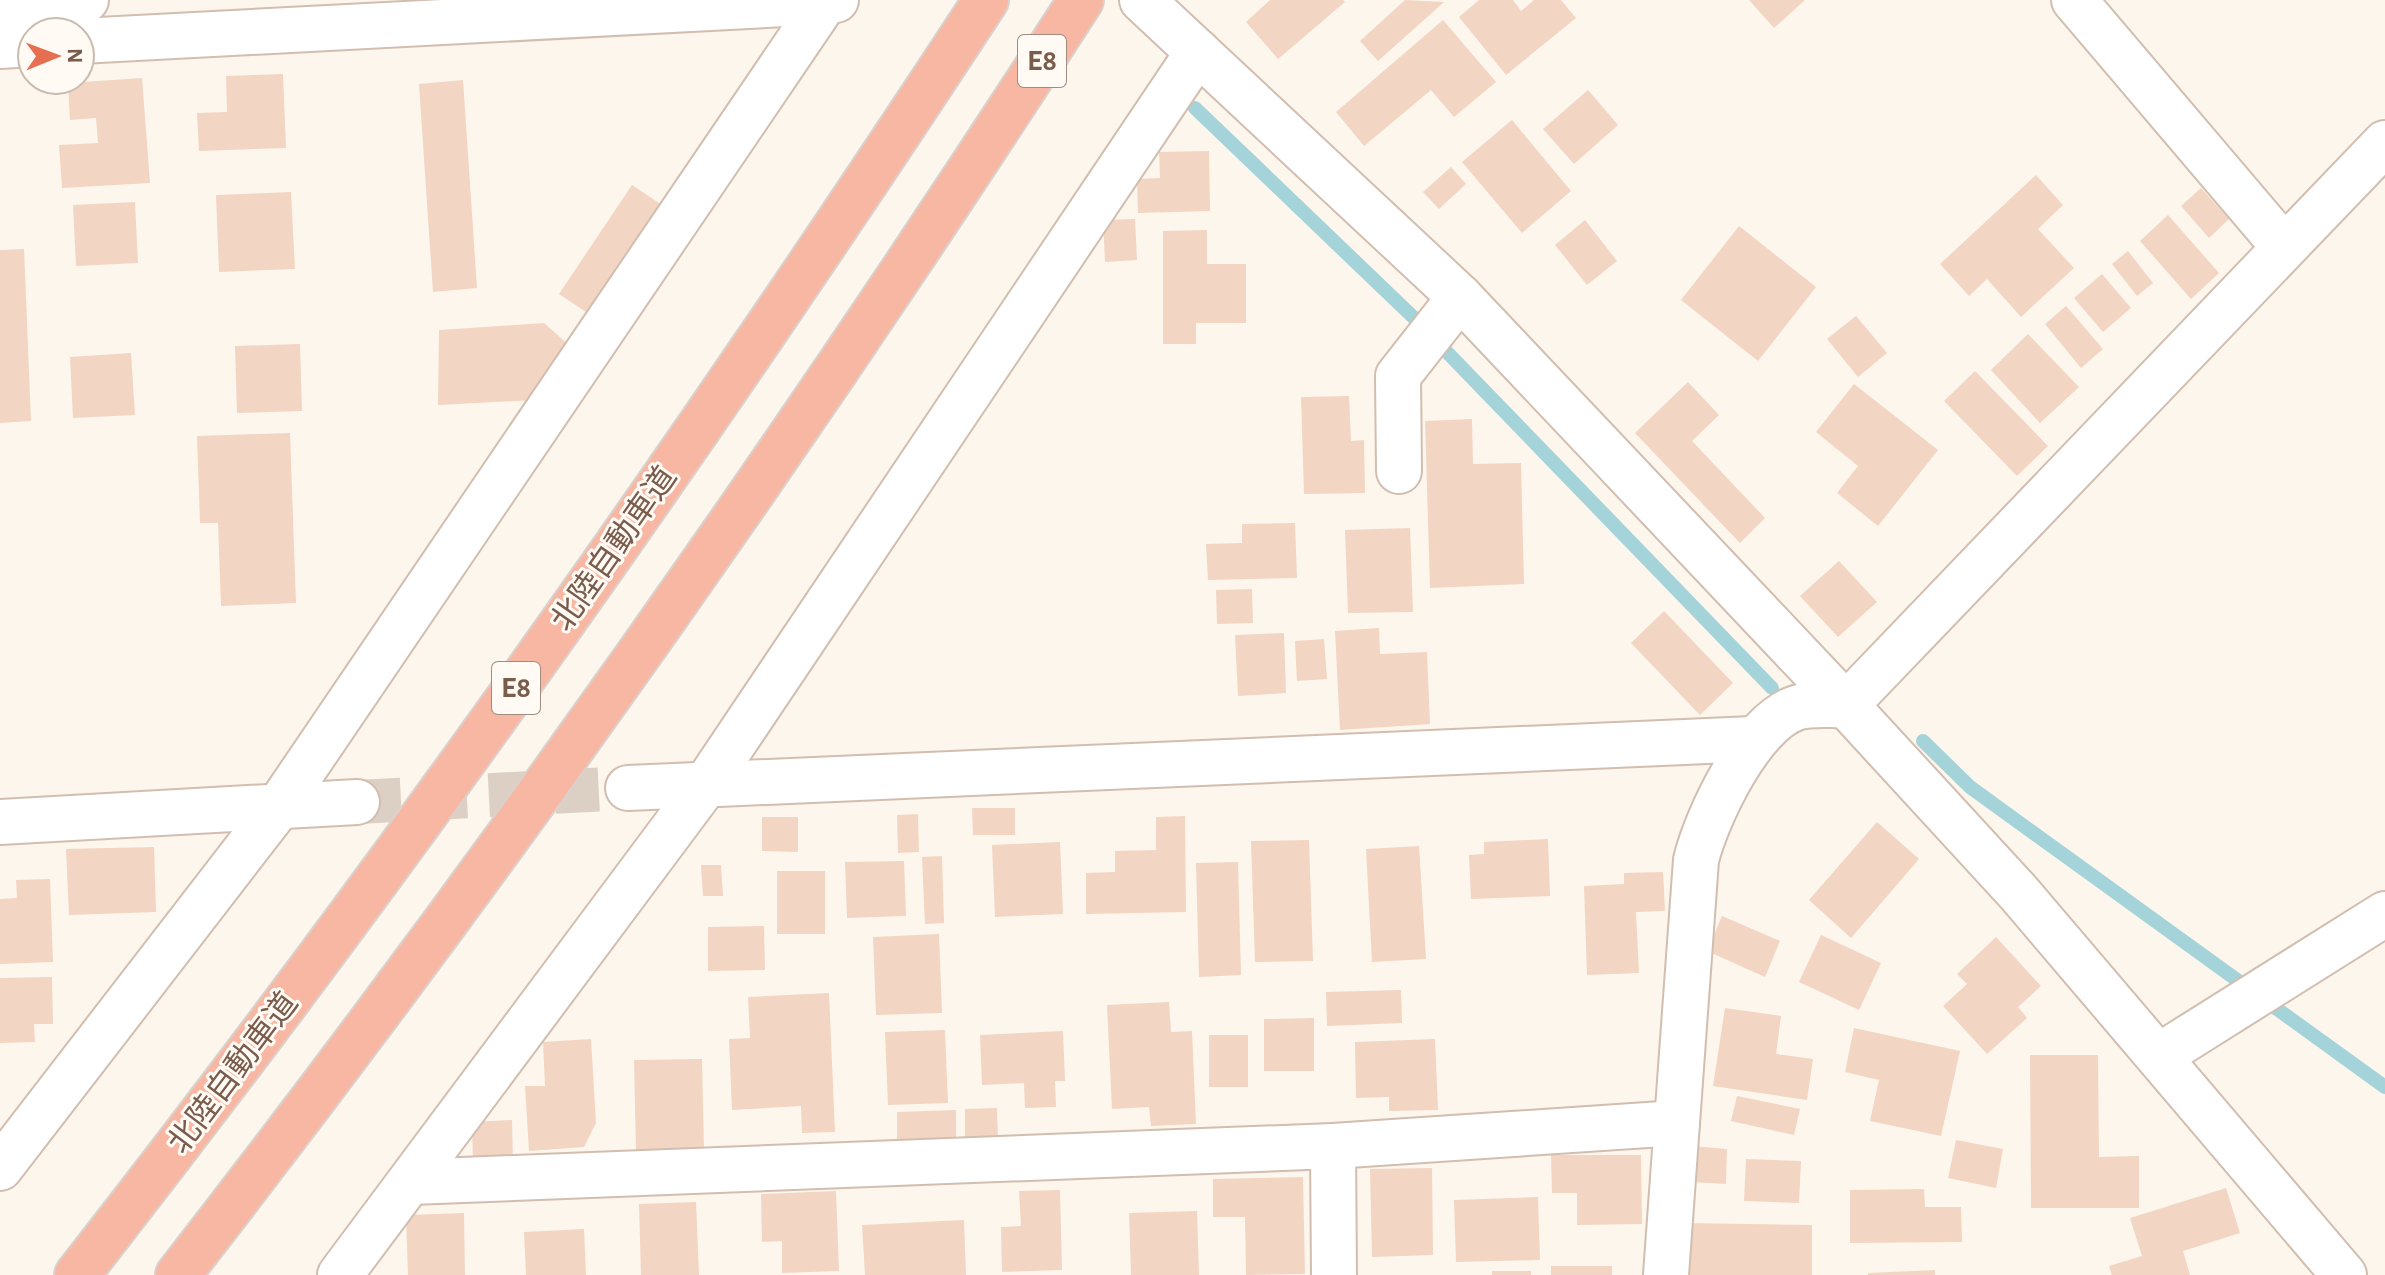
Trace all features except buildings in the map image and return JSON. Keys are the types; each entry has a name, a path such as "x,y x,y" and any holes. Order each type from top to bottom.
{"highway":[{"name":"北陸自動車道","path":"77,1275 417,828 674,464 986,0"},
{"name":"E8","path":"178,1275 493,857 760,480 1003,121 1081,0"}],"street":[{"path":"0,4 86,0"},
{"path":"1142,0 1460,297 1846,705 2018,892 2344,1275"},
{"path":"2074,0 2284,247"},
{"path":"96,40 831,1"},
{"path":"0,1168 277,809 831,1"},
{"path":"342,1274 707,783 1198,52"},
{"path":"1666,1275 1696,860 1704,827 1753,739 1796,708 1846,705 2385,143"},
{"path":"1399,471 1398,376 1460,297"},
{"path":"628,788 1753,739"},
{"path":"0,822 277,809 357,802"},
{"path":"2159,1056 2385,914"},
{"path":"411,1182 1333,1146 1677,1123"},
{"path":"1333,1146 1334,1275"}],"waterway":[{"path":"1195,108 1412,316 1772,688"},
{"path":"1923,741 1970,787 2385,1087"}],"tunnel":[{"path":"357,802 628,788"}]}
